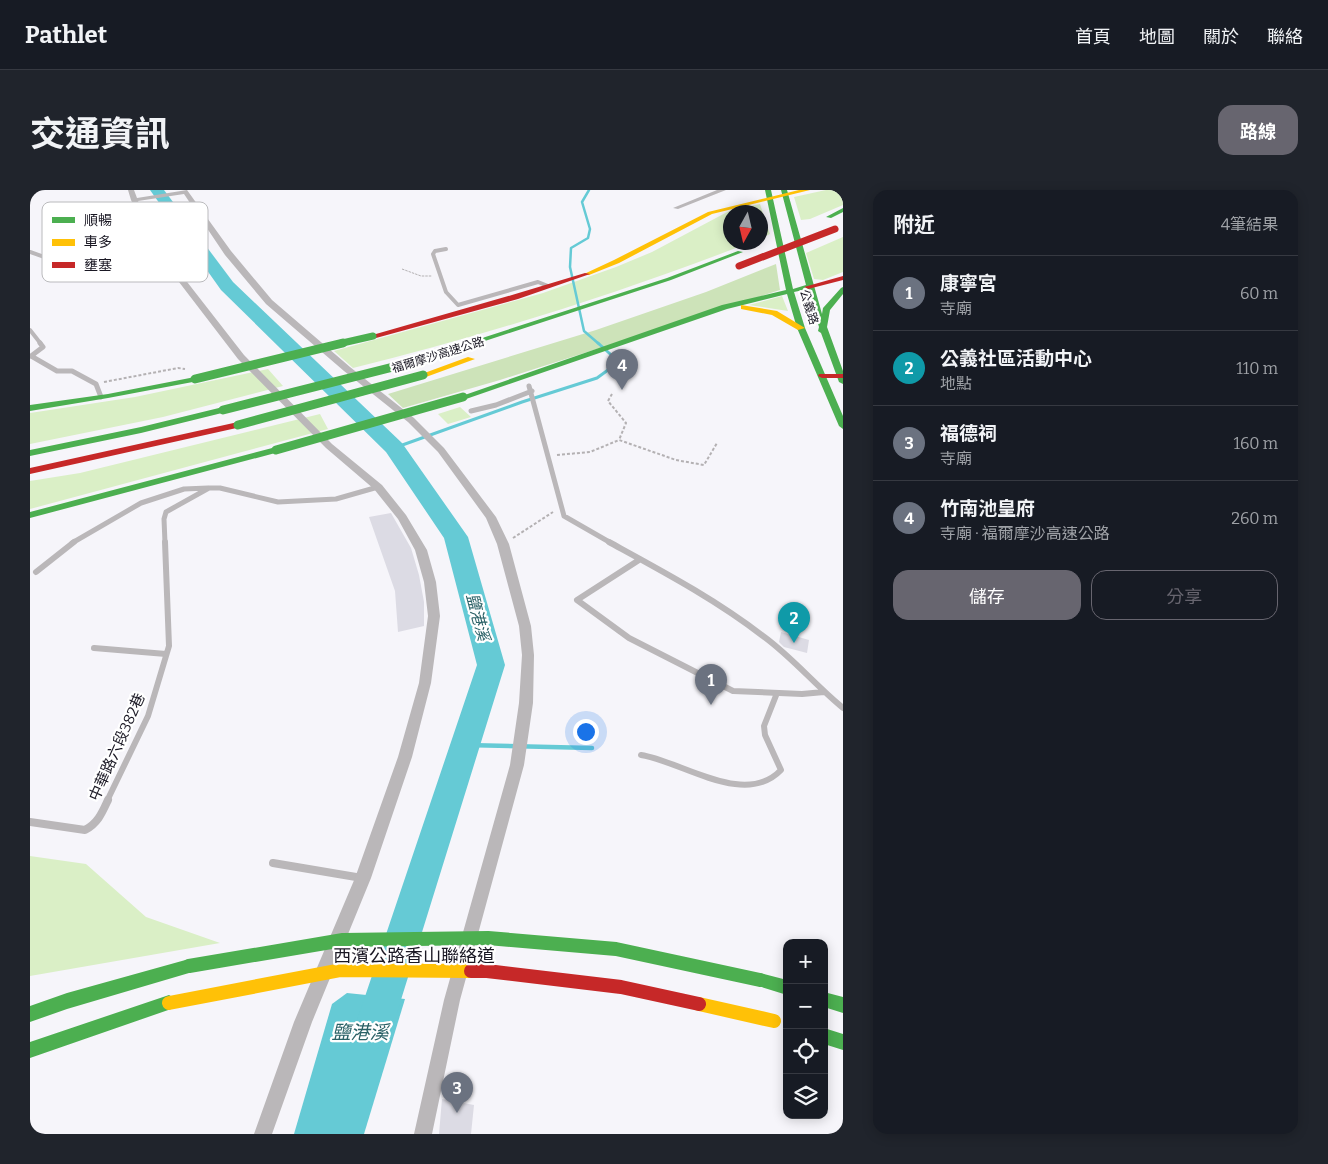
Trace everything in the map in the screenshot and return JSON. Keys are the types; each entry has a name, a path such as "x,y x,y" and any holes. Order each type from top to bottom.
{"main road":[{"path":"30,408 101,398 195,379 372,336 548,286 600,270 706,215 744,199 754,190"},
{"path":"706,215 741,205 769,194 807,190"},
{"name":"公義路","path":"785,193 808,287 822,331 842,378"},
{"name":"公義路","path":"769,194 790,291 801,328 843,426"},
{"path":"825,218 843,210"},
{"path":"768,241 802,227"},
{"path":"734,268 839,227"},
{"name":"福爾摩沙高速公路","path":"30,453 141,430 406,364 669,279 744,250"},
{"path":"30,515 276,450 463,397 725,307 843,278"},
{"path":"649,298 702,279"},
{"path":"822,331 826,310 843,289"},
{"path":"679,322 741,307 761,308 777,312 801,328"},
{"name":"福爾摩沙高速公路","path":"30,471 238,425 423,375 478,357"},
{"path":"822,376 842,378"},
{"name":"西濱公路香山聯絡道","path":"30,1014 67,1001 189,966 343,940 488,938 616,949 760,980 783,987"},
{"name":"西濱公路香山聯絡道","path":"30,1050 169,1003 341,970 487,971 621,987 783,1024"},
{"path":"828,1000 843,1005"},
{"path":"30,1001 67,1001"},
{"path":"828,1037 843,1042"}],"street":[{"path":"676,208 723,190"},
{"path":"132,195 185,191 193,202"},
{"path":"208,224 228,253 269,302 435,443 491,517 503,544 525,626 528,655 526,703 517,765 452,1000 423,1134"},
{"path":"183,282 241,357 329,446 378,487 402,517 421,550 430,582 434,616 423,692 405,758 363,878 303,1022 263,1134"}],"lane":[{"path":"446,250 435,250 433,254 446,292 458,305 538,282 548,286"},
{"path":"30,252 42,256"},
{"path":"30,330 43,347 30,356 57,371 72,371 96,384 101,398"},
{"path":"471,411 496,405 530,389 536,404 564,516 712,601 765,636 843,708"},
{"path":"36,572 74,542 141,503 184,489 220,488 242,495 278,502 336,499 378,487"},
{"name":"中華路六段382巷","path":"30,822 85,830 93,826 98,820 148,716 168,646 164,519 166,512 210,488"},
{"path":"638,560 577,600 629,638 733,691 777,693 824,692"},
{"path":"94,648 166,654"},
{"path":"641,755 650,756 696,775 732,782 753,784 771,780 781,770 765,736 764,726 777,693"},
{"path":"273,863 363,878"}],"path":[{"path":"402,269 421,276 441,276"},
{"path":"96,384 178,368 188,369"},
{"path":"612,394 608,401 626,423 619,440"},
{"path":"549,456 590,452 619,440 676,460 704,465 717,443"},
{"path":"503,544 562,506"}],"green space":[{"path":"826,190 843,190 843,205 810,219 801,220 794,197"},
{"path":"723,214 723,250 730,250 652,279 553,312 453,342 353,368 334,351 543,293 652,252"},
{"path":"843,237 843,272 823,280 814,279 806,253"},
{"path":"776,264 780,290 500,380 403,408 388,394 596,330 706,292"},
{"path":"782,296 788,311 749,305"},
{"path":"268,369 283,386 163,417 30,444 30,413 135,397"},
{"path":"460,407 471,417 448,424 438,414"},
{"path":"320,414 328,429 30,509 30,481 80,473"},
{"path":"30,856 86,864 146,917 220,943 30,976"}],"water":[{"name":"鹽港溪","path":"347,993 405,999 364,1134 294,1134 332,1004"}],"building":[{"path":"391,513 411,548 424,602 424,626 398,632 395,591 369,517"},
{"path":"781,632 809,640 807,653 784,647 779,642"},
{"path":"442,1099 474,1105 471,1134 439,1134"}],"waterway":[{"name":"鹽港溪","path":"157,190 166,202"},
{"path":"589,190 582,202 590,229 588,238 571,248 570,267 584,331 599,344"},
{"name":"鹽港溪","path":"208,260 227,286 394,448 456,537 491,665 372,1032"},
{"path":"394,448 522,402 597,378 619,362 598,343"},
{"path":"465,745 592,748"}],"traffic: fast":[{"path":"768,190 787,281 801,328 843,426"},
{"path":"784,190 817,311 843,382"},
{"path":"829,217 843,210"},
{"path":"406,364 669,279 740,252"},
{"path":"463,397 725,307 808,287"},
{"path":"822,331 826,310 843,289"},
{"path":"195,379 373,336"},
{"path":"223,410 405,364"},
{"path":"238,425 423,375"},
{"path":"30,408 108,396 195,379"},
{"path":"276,450 463,397"},
{"path":"30,453 141,430 223,410"},
{"path":"30,515 276,450"},
{"path":"189,966 343,940 488,938 616,949 760,980"},
{"path":"30,1014 67,1001 189,966"},
{"path":"760,980 783,987"},
{"path":"828,1000 843,1005"},
{"path":"30,1050 169,1003"},
{"path":"828,1037 843,1042"}],"traffic: slow":[{"path":"785,195 807,190"},
{"path":"587,274 617,262 710,213 785,195"},
{"path":"744,307 774,313 801,328"},
{"path":"423,375 471,359"},
{"path":"169,1003 341,970 471,971"},
{"path":"699,1004 774,1021"}],"traffic: jam":[{"path":"739,266 835,229"},
{"path":"373,336 515,297 587,274"},
{"path":"808,287 843,278"},
{"path":"822,376 843,376"},
{"path":"30,471 238,425"},
{"path":"471,971 487,971 621,987 699,1004"}],"place":[{"name":"竹南池皇府","path":"622,390"},
{"name":"公義社區活動中心","path":"794,643"},
{"name":"康寧宮","path":"711,705"},
{"name":"福德祠","path":"457,1113"}]}
